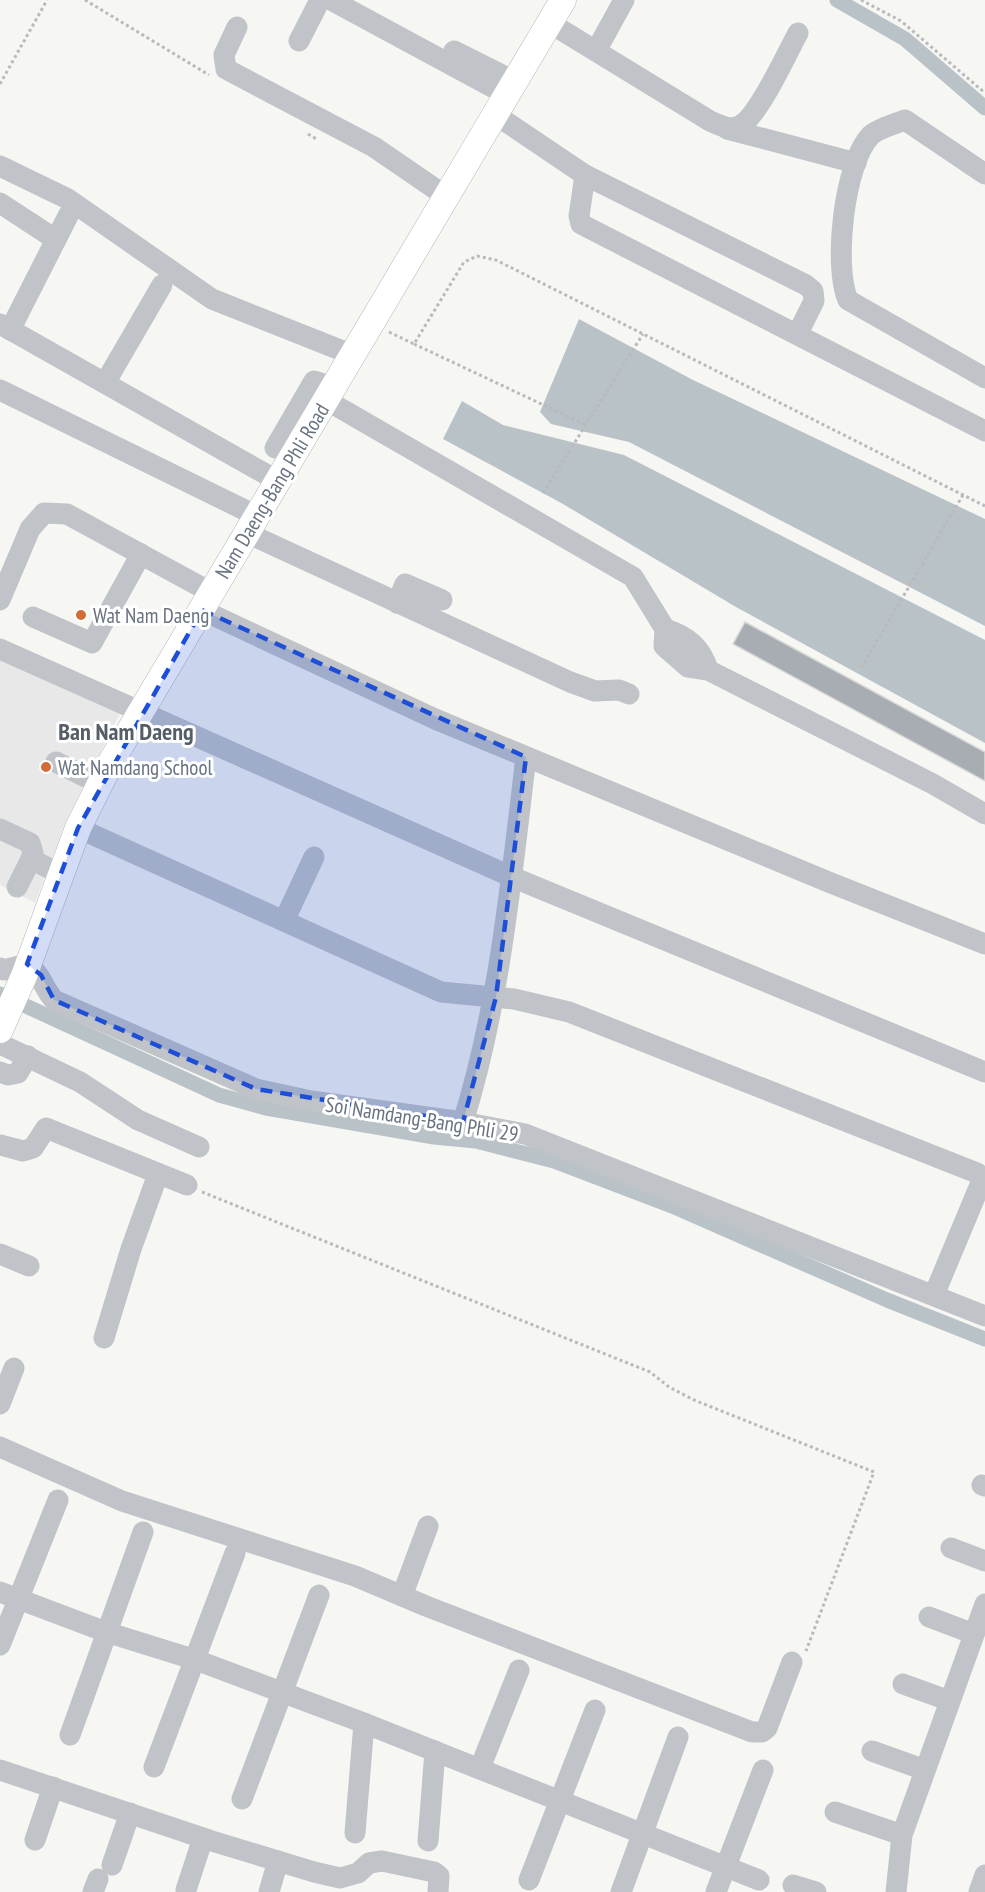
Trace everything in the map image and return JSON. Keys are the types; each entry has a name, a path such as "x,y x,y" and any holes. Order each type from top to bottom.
{"main road":[{"name":"Nam Daeng-Bang Phli Road","path":"5,1019 17,969 78,828 100,784 563,0"}],"street":[{"path":"299,41 320,0"},
{"path":"331,0 506,97"},
{"path":"355,0 506,97 585,175 806,285 813,291 814,301 798,333"},
{"path":"596,51 624,0"},
{"path":"550,23 710,121 727,129 856,163"},
{"path":"237,27 224,55 225,69 374,147 447,197"},
{"path":"727,129 741,126 753,115 798,33"},
{"path":"985,174 905,120 872,135 856,163 840,229 842,287 848,300 985,378"},
{"path":"0,166 68,199 212,298 353,355"},
{"path":"585,175 579,216 581,224 798,333 985,431"},
{"path":"0,203 56,240"},
{"path":"69,213 56,240 5,327 278,481"},
{"path":"105,383 162,285"},
{"path":"275,448 314,381 330,394 633,577 665,628 681,633 704,655 708,670 933,784 985,814"},
{"path":"0,390 397,603 570,682 595,691 619,690 629,694"},
{"path":"0,600 30,530 44,513 67,514 141,554 207,601 435,719 985,944"},
{"path":"33,617 92,643 141,554"},
{"path":"397,603 405,584 442,600"},
{"path":"0,649 265,770 512,877 985,1072"},
{"path":"463,1122 482,1062 496,997 526,757"},
{"path":"56,762 100,784"},
{"path":"78,828 441,992 514,999 569,1012 977,1173 982,1177 980,1185 934,1295"},
{"path":"0,829 30,843 33,853 17,887"},
{"path":"285,921 314,857"},
{"path":"31,859 60,874"},
{"name":"Soi Namdang-Bang Phli 29","path":"17,969 41,975 45,991 54,1000 256,1089 322,1103 463,1122 525,1134 568,1149 638,1179 985,1316"},
{"path":"0,1044 90,1087 138,1120 199,1147"},
{"path":"0,1072 8,1075 18,1073 28,1056"},
{"path":"0,1145 23,1151 33,1148 46,1128 187,1185"},
{"path":"104,1338 130,1250 158,1174"},
{"path":"0,1254 29,1266"},
{"path":"0,1404 14,1368"},
{"path":"0,1447 122,1501 304,1559 752,1732 762,1732 767,1728 798,1659"},
{"path":"0,1645 9,1596 58,1500"},
{"path":"402,1596 428,1526"},
{"path":"70,1736 143,1532"},
{"path":"951,1548 985,1561"},
{"path":"154,1767 235,1554"},
{"path":"242,1799 319,1595"},
{"path":"9,1596 106,1632 196,1660 364,1723 480,1768 560,1803 759,1880"},
{"path":"896,1892 902,1835 985,1604"},
{"path":"929,1617 974,1634"},
{"path":"480,1768 519,1670"},
{"path":"903,1684 950,1701"},
{"path":"529,1880 595,1710"},
{"path":"355,1833 364,1723"},
{"path":"621,1892 678,1737"},
{"path":"428,1841 435,1751"},
{"path":"872,1751 925,1770"},
{"path":"0,1770 203,1838 357,1882 369,1863 381,1861 434,1872 439,1876 438,1892"},
{"path":"716,1892 763,1770"},
{"path":"35,1840 53,1787"},
{"path":"835,1812 902,1835"},
{"path":"101,1879 130,1813"},
{"path":"186,1890 203,1838"},
{"path":"269,1892 278,1861"},
{"path":"980,1892 985,1875"},
{"path":"793,1885 816,1892"}],"path":[{"path":"0,84 47,0"},
{"path":"85,0 217,79"},
{"path":"861,0 901,21 985,93"},
{"path":"298,128 318,140"},
{"path":"414,344 464,262 477,256 495,260 985,506"},
{"path":"371,324 586,425"},
{"path":"543,493 644,334"},
{"path":"861,668 963,495"},
{"path":"187,1185 650,1371 669,1387 694,1400 874,1472 798,1659"}],"highlighted area":[{"path":"202,610 526,757 496,997 463,1122 256,1089 54,1000 41,975 27,964 78,828"}],"shaded area":[{"path":"579,319 693,380 985,519 985,626 629,442 551,424 540,412"},
{"path":"462,401 503,425 624,455 985,640 985,743 736,607 563,504 443,439"},
{"name":"Wat Namdang School","path":"0,660 120,713 66,821 35,903 0,885"}],"building":[{"path":"745,622 985,752 985,781 733,644"}],"waterway":[{"path":"837,0 905,39 985,108"},
{"path":"0,994 219,1095 266,1108 434,1137 476,1141 554,1161 672,1206 887,1300 985,1339"}],"place":[{"name":"Wat Nam Daeng","path":"81,615"},
{"name":"Wat Namdang School","path":"46,767"}],"district":[{"name":"Ban Nam Daeng","path":"126,731"}]}
